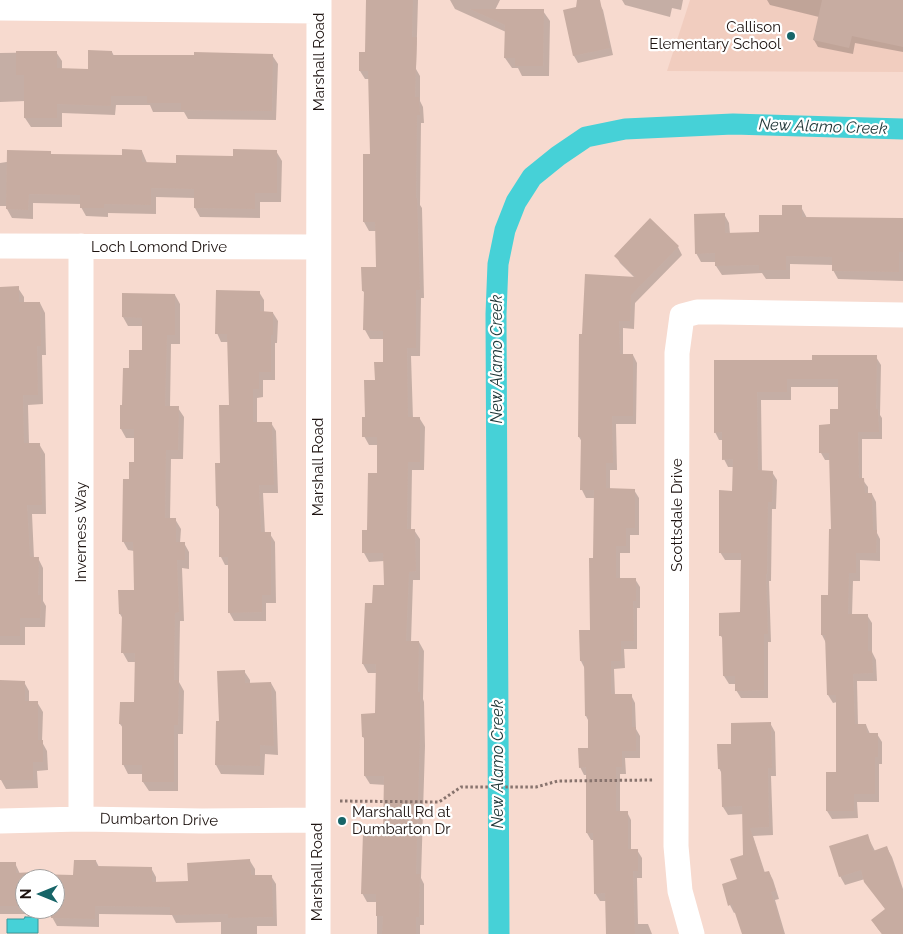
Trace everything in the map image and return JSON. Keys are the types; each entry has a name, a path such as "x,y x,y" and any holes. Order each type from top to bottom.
{"street":[{"path":"0,8 319,6"},
{"name":"Marshall Road","path":"318,934 319,6"},
{"name":"Loch Lomond Drive","path":"0,246 318,247"},
{"name":"Inverness Way","path":"81,246 81,819"},
{"name":"Scottsdale Drive","path":"692,934 680,891 676,846 677,353 682,316 697,312 903,315"},
{"name":"Dumbarton Drive","path":"0,821 81,819 202,821 317,811"}],"path":[{"path":"317,811 439,802 461,787 536,787 558,781 677,780"}],"shaded area":[{"name":"Callison Elementary School","path":"690,0 903,0 903,72 667,71"}],"water":[{"path":"7,919 38,919 38,933 7,933"}],"building":[{"path":"366,0 413,0 412,37 417,37 415,97 419,97 420,115 417,115 416,198 420,290 416,290 416,348 407,348 408,417 420,417 420,462 408,462 407,529 415,529 416,571 409,572 406,641 419,641 418,692 420,692 420,736 416,874 420,874 419,917 416,917 416,934 382,934 383,916 376,916 376,894 361,894 363,833 383,833 384,776 364,776 364,737 362,737 361,714 375,713 376,664 362,664 365,603 372,603 373,585 384,585 383,553 362,553 362,530 367,530 368,473 377,473 377,437 362,437 362,417 365,417 364,380 375,380 374,362 383,362 383,331 363,330 364,291 362,291 361,267 376,267 375,222 363,222 363,154 370,154 368,71 359,71 359,52 365,52"},
{"path":"577,0 600,0 610,48 573,56 563,10 576,7"},
{"path":"822,0 903,0 903,47 852,36 849,48 813,40"},
{"path":"470,9 544,9 543,66 515,66 515,58 504,58 505,25"},
{"path":"88,50 112,51 112,55 194,55 194,52 273,54 272,111 181,110 181,103 147,103 147,96 111,96 111,106 57,104 57,118 24,118 24,75 16,75 16,51 57,51 57,68 88,69"},
{"path":"122,149 142,150 142,162 176,163 176,155 233,156 233,149 277,150 277,193 255,193 255,209 194,208 194,189 151,188 151,205 104,204 104,208 80,208 80,195 29,194 28,210 6,209 7,150 51,151 51,154 122,155"},
{"path":"782,205 802,205 802,217 903,218 903,252 899,252 899,272 832,271 832,257 786,256 786,270 759,270 759,265 715,266 715,253 695,254 694,214 725,213 725,233 759,232 759,215 782,215"},
{"path":"650,218 679,246 631,295 630,321 619,321 620,354 633,354 633,416 612,416 613,463 606,463 606,488 635,489 635,528 626,528 626,546 616,546 616,578 636,578 636,601 633,601 634,641 621,641 621,661 611,661 611,694 632,694 632,727 636,727 636,751 622,751 622,767 616,767 616,811 628,811 628,849 638,849 638,871 633,871 635,934 606,934 605,893 594,894 593,833 586,833 586,767 579,768 578,748 588,748 588,716 585,716 584,661 580,661 579,630 590,630 589,558 593,558 594,490 580,490 581,437 578,437 579,334 582,334 585,274 636,277 614,256"},
{"path":"19,286 19,302 40,302 41,346 37,346 38,395 23,395 24,443 40,443 42,505 27,505 30,557 39,557 38,595 41,595 40,618 20,618 20,636 0,636 0,287"},
{"path":"216,290 260,291 260,311 273,312 271,372 259,372 259,389 253,389 253,422 272,422 274,485 259,485 261,532 271,532 271,595 262,595 262,612 228,613 228,557 219,557 219,506 216,506 215,463 220,463 219,405 229,405 227,334 215,334"},
{"path":"122,293 175,294 175,335 167,335 165,406 179,406 178,450 166,450 165,518 176,518 176,542 185,542 185,560 177,560 179,612 175,613 174,680 179,680 178,725 174,725 174,782 142,782 142,765 122,765 122,724 119,724 120,702 134,702 135,653 121,653 122,614 119,614 118,590 134,590 133,542 122,542 123,479 129,479 129,462 134,462 134,429 120,429 120,405 122,405 123,368 129,368 129,350 142,350 142,318 122,317"},
{"path":"812,355 877,355 876,409 878,409 879,432 858,432 859,478 864,478 865,493 872,493 873,530 877,530 876,553 856,553 856,573 849,573 848,614 868,614 868,651 872,651 873,673 853,674 855,724 866,724 867,733 878,733 878,757 875,757 875,794 854,794 854,811 826,811 826,772 836,772 836,695 827,695 825,635 821,635 821,595 828,595 829,529 831,529 829,453 819,453 819,425 830,424 830,409 838,409 838,379 787,379 787,392 757,392 758,470 773,471 772,502 768,502 766,574 768,634 764,634 764,690 735,691 735,676 723,676 722,636 719,636 719,613 740,612 741,553 719,553 719,490 732,491 733,459 722,460 722,432 714,433 714,360 812,360"},
{"path":"245,670 245,683 271,682 274,746 260,745 260,766 215,765 216,721 219,721 217,671"},
{"path":"0,680 25,681 25,701 38,701 38,740 43,740 43,762 33,762 33,780 0,780"},
{"path":"771,722 772,768 768,768 769,827 750,828 764,872 769,871 776,891 771,892 784,934 742,934 732,904 728,906 722,884 737,879 730,859 743,855 742,806 722,807 721,769 718,769 717,744 731,744 731,723"},
{"path":"868,834 873,851 887,846 903,892 903,934 882,934 871,920 885,909 864,882 861,870 839,877 829,846"},
{"path":"250,859 251,875 272,875 273,917 228,918 228,914 170,915 170,907 95,906 95,919 65,918 65,875 73,875 74,860 96,860 96,866 152,867 152,882 188,881 187,863"},
{"path":"0,862 16,862 15,906 0,906"}],"waterway":[{"name":"New Alamo Creek","path":"499,934 496,314 498,264 505,230 516,202 532,177 586,137 625,129 733,124 903,129"}],"place":[{"name":"Callison Elementary School","path":"791,36"},
{"name":"Marshall Rd at Dumbarton Dr","path":"342,821"}]}
